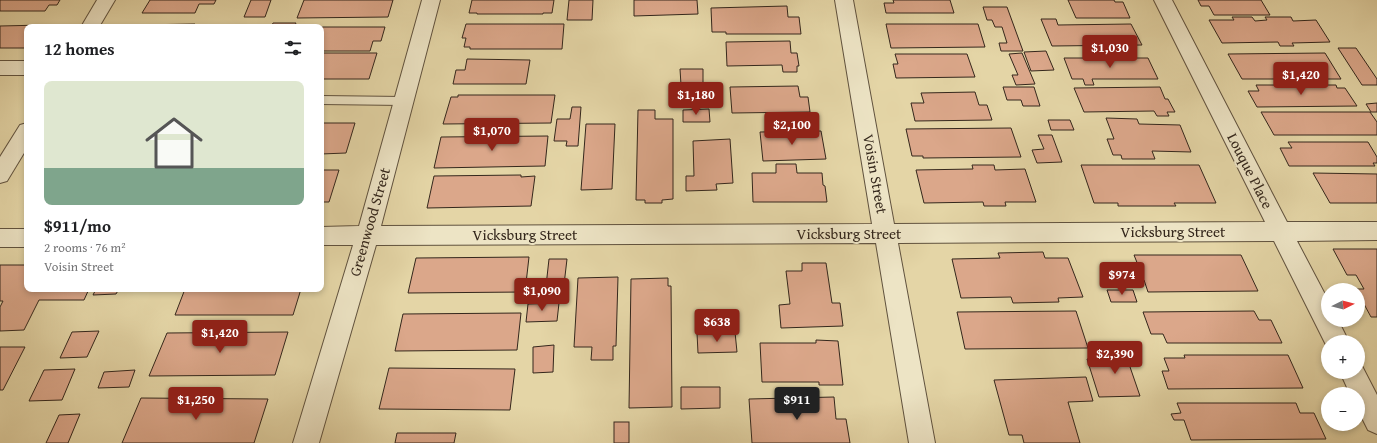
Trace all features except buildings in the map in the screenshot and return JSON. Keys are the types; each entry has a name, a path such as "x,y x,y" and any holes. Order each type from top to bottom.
{"street":[{"path":"92,24 106,0"},
{"name":"Greenwood Street","path":"306,443 366,236 431,0"},
{"name":"Voisin Street","path":"844,0 922,443"},
{"name":"Louque Place","path":"1163,0 1333,335"},
{"path":"0,68 24,68"},
{"path":"0,176 24,136"},
{"name":"Vicksburg Street","path":"324,236 1377,231"},
{"path":"0,238 24,238"},
{"path":"1356,379 1377,421"}],"lane":[{"path":"324,100 404,101"}]}
